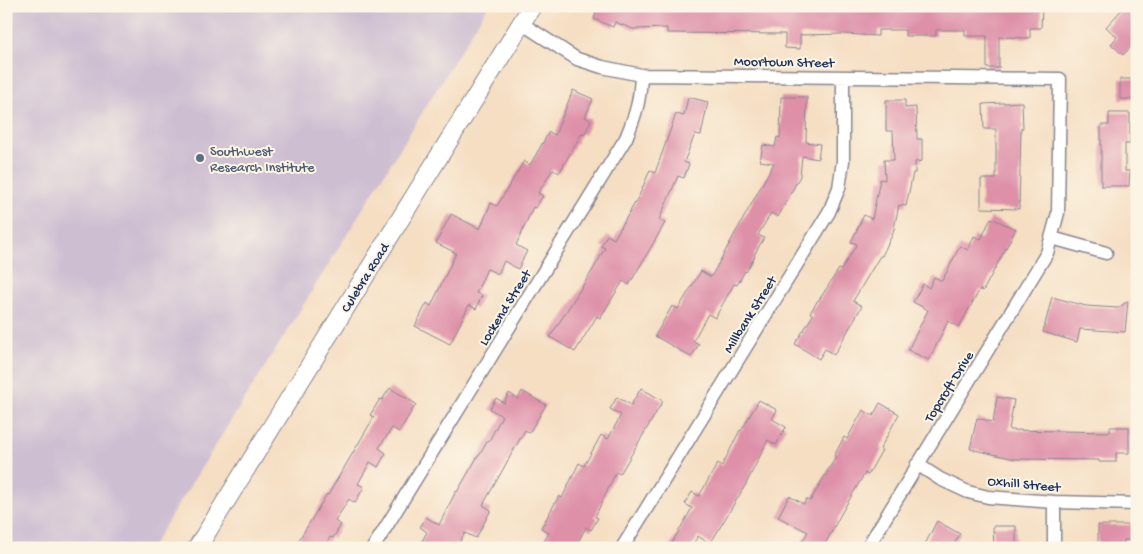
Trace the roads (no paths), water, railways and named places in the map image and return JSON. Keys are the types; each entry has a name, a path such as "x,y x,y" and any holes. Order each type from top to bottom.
{"main road":[{"name":"Culebra Road","path":"197,548 532,6"}],"street":[{"name":"Moortown Street","path":"521,23 577,59 602,68 641,75 1060,79"},
{"name":"Lockend Street","path":"373,548 626,138 638,106 641,75"},
{"name":"Millbank Street","path":"622,548 829,212 839,188 843,161 843,77"},
{"name":"Topcroft Drive","path":"867,548 917,464 1041,266 1047,253 1058,213 1060,79"},
{"path":"1052,238 1106,253"},
{"name":"Oxhill Street","path":"917,464 940,479 968,492 1002,499 1137,504"},
{"path":"1054,502 1054,548"}],"place":[{"name":"Southwest Research Institute","path":"200,158"}]}
